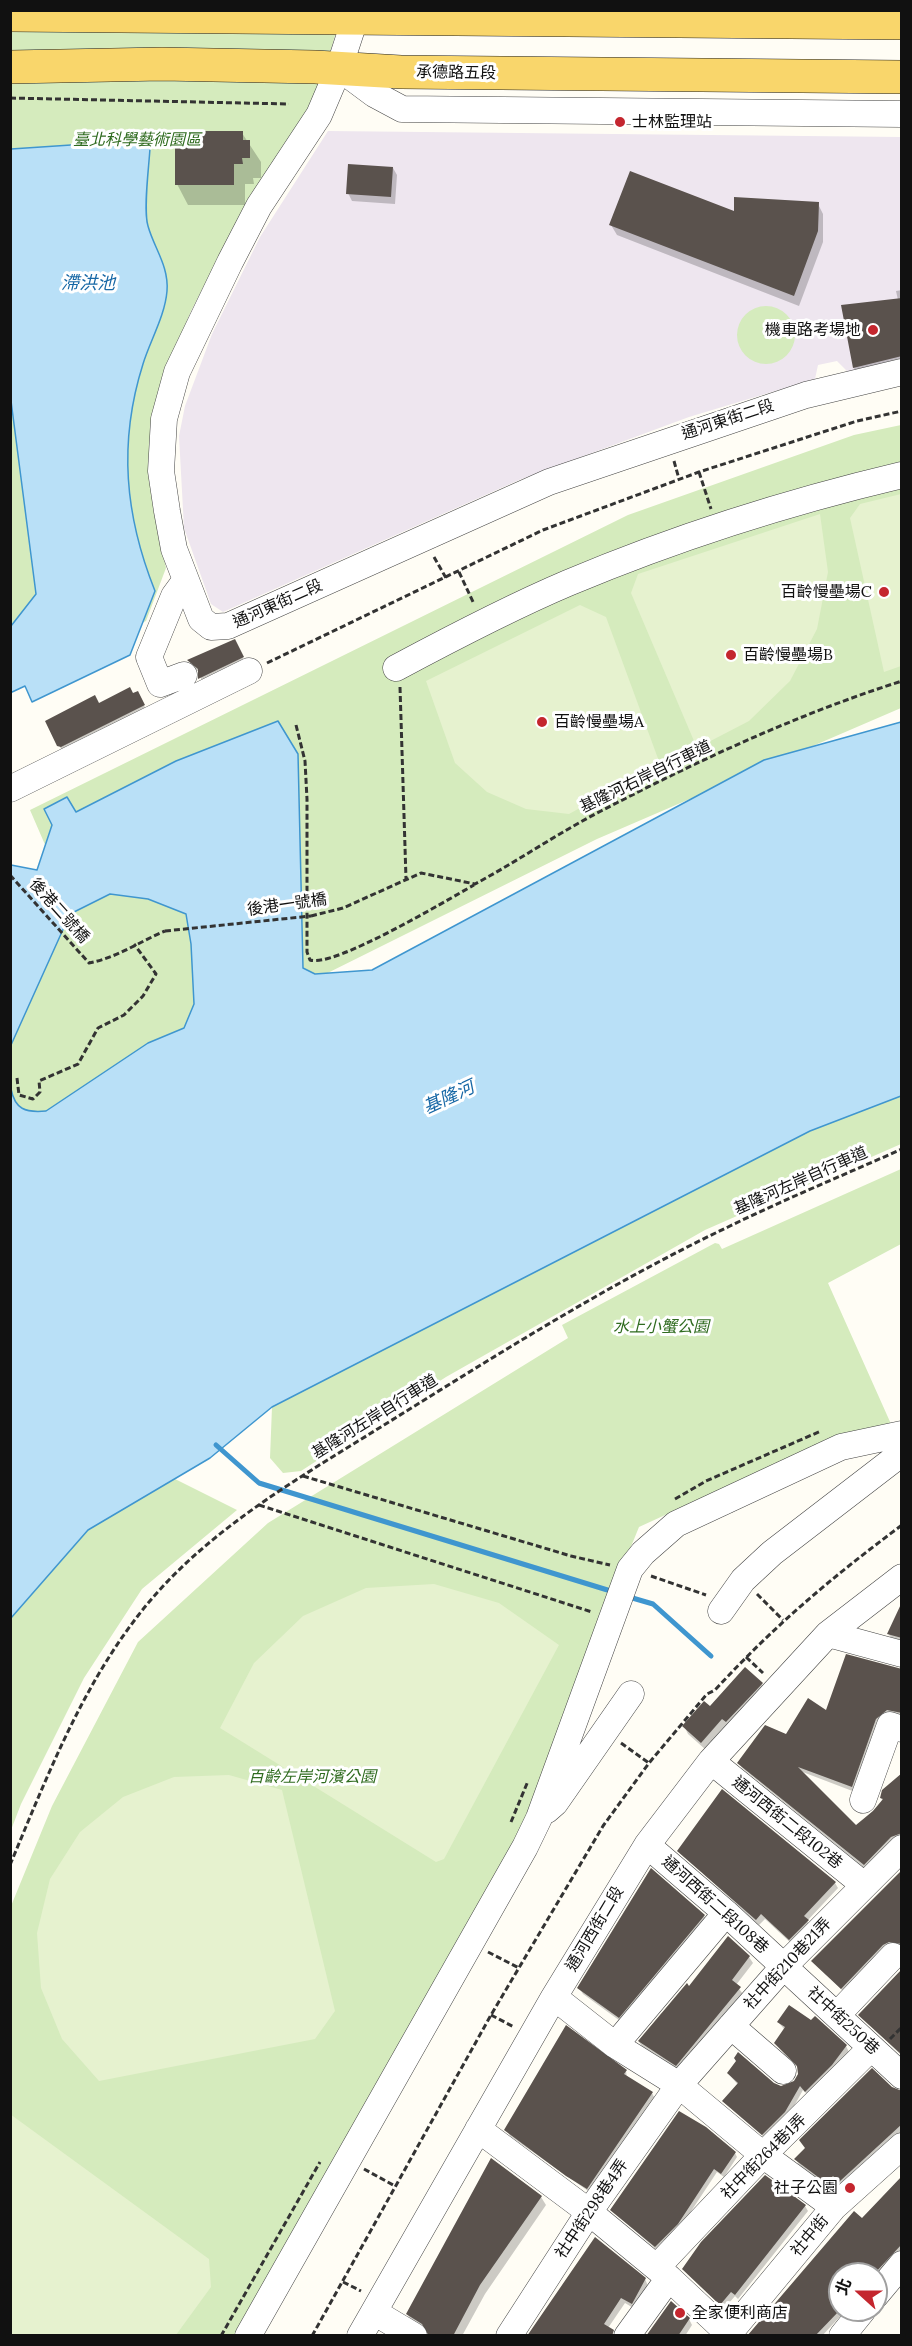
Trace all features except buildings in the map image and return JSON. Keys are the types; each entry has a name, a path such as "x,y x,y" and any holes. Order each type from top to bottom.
{"main road":[{"path":"10,15 358,14 902,23"},
{"name":"承德路五段","path":"10,67 162,64 339,68 401,72 902,77"}],"street":[{"name":"通河東街二段","path":"358,14 319,115 260,206 177,372 164,419 161,471 174,549 201,619 211,627 228,626 549,482 806,395 902,372"},
{"path":"339,68 374,94 402,109 902,114"},
{"path":"396,668 483,622 568,583 717,528 843,489 902,475"},
{"path":"184,675 160,684 149,657 174,596 185,581"},
{"path":"14,788 249,671"},
{"path":"248,2336 539,1818 630,1569 651,1545 676,1524 841,1447 902,1434"},
{"path":"722,1611 742,1580 772,1553 902,1453"},
{"name":"通河西街二段","path":"360,2336 554,1997 647,1845 711,1761 828,1634 902,1577"},
{"path":"828,1634 902,1654"},
{"path":"539,1818 555,1803 631,1694"},
{"path":"863,1800 890,1725 902,1729"},
{"name":"通河西街二段102巷","path":"711,1761 864,1886"},
{"name":"通河西街二段108巷","path":"647,1845 784,1966"},
{"name":"社中街210巷21弄","path":"679,2085 784,1966 902,1848"},
{"path":"615,2045 726,1913"},
{"path":"837,2015 893,1956"},
{"name":"社中街250巷","path":"784,1966 902,2076"},
{"path":"554,1997 615,2045 679,2085 763,2155 834,2207"},
{"path":"731,2026 783,2071"},
{"name":"社中街264巷1弄","path":"627,2336 663,2272 763,2155 872,2048"},
{"name":"社中街298巷4弄","path":"509,2336 589,2212 679,2085"},
{"path":"478,2129 589,2212 663,2272 729,2335"},
{"name":"社中街","path":"729,2335 834,2207 902,2146"},
{"path":"888,2281 902,2264"},
{"path":"374,2312 414,2336"},
{"path":"842,2336 853,2322"}],"path":[{"path":"10,98 289,104"},
{"path":"249,671 543,530 699,472 857,421 902,411"},
{"path":"699,472 717,528"},
{"path":"459,572 483,622"},
{"path":"396,668 400,689 406,879 421,873 475,884"},
{"name":"基隆河右岸自行車道","path":"296,725 306,770 307,940 310,960 318,963 358,947 475,884 599,812 695,765 783,726 902,681"},
{"name":"後港二號橋","path":"10,876 89,963 111,959 134,944"},
{"name":"後港一號橋","path":"134,944 165,931 311,916 344,908 406,879"},
{"path":"16,1078 19,1095 28,1100 33,1099 40,1092 39,1081 78,1064 98,1028 124,1015 143,996 156,974 134,944"},
{"name":"基隆河左岸自行車道","path":"10,1865 49,1770 95,1679 137,1616 189,1558 259,1505 303,1476 565,1315 726,1228 902,1149"},
{"path":"303,1476 571,1556 630,1569 705,1594 722,1611"},
{"path":"259,1505 611,1618"},
{"path":"312,2336 519,1968 603,1826 649,1763 707,1694 716,1690 783,1620 832,1577 902,1525"},
{"path":"742,1580 783,1620"},
{"path":"746,1657 767,1676"},
{"path":"605,1731 649,1763"},
{"path":"509,1828 531,1774"},
{"path":"471,1942 519,1968"},
{"path":"221,2336 321,2160"},
{"path":"347,2160 396,2186"}],"shaded area":[{"path":"328,131 901,137 901,358 848,372 837,361 818,365 815,379 689,417 519,480 223,612 211,604 184,528 179,436 185,406 212,334 260,237"}],"green space":[{"name":"臺北科學藝術園區","path":"11,11 342,11 318,95 243,211 191,311 166,371 149,474 154,513 166,568 146,621 11,690"},
{"path":"766,306 777,308 790,319 795,335 793,346 782,359 766,364 755,362 742,351 737,335 739,324 750,311"},
{"path":"901,425 901,708 597,839 26,1123 11,1098 10,1024 56,870 30,810 628,515 854,435"},
{"name":"百齡慢壘場C","path":"901,494 901,666 884,672 850,518 860,504"},
{"name":"百齡慢壘場B","path":"820,514 828,572 817,629 790,681 749,721 697,748 631,593 638,574"},
{"name":"百齡慢壘場A","path":"580,605 606,617 660,764 569,814 526,809 487,792 455,763 426,681"},
{"path":"901,1096 901,1144 705,1230 446,1377 301,1471 283,1473 270,1458 272,1407 810,1131"},
{"name":"百齡左岸河濱公園","path":"901,1169 901,1244 828,1283 891,1424 835,1437 639,1527 599,1625 522,1846 247,2335 11,2336 11,1906 52,1806 138,1642 268,1523 568,1338 562,1325 715,1243 719,1244 722,1249"},
{"path":"175,1479 237,1510 142,1589 84,1678 21,1804 11,1830 11,1618 88,1530"},
{"path":"434,1584 499,1603 559,1645 444,1859 436,1862 220,1728 254,1663 303,1616 366,1588"},
{"path":"229,1775 282,1790 335,2011 315,2039 99,2081 62,2039 41,1988 37,1933 50,1879 80,1832 123,1797 174,1777"},
{"path":"10,2114 209,2259 211,2287 176,2335 11,2335"}],"water":[{"name":"滯洪池","path":"131,141 150,148 146,199 147,219 167,282 166,300 135,393 128,451 131,507 145,563 155,591 130,655 32,702 25,686 10,693 11,626 36,594 10,393 11,149"},
{"name":"基隆河","path":"278,721 298,754 303,968 315,974 372,970 764,760 901,722 901,1096 810,1131 272,1407 210,1458 88,1530 11,1618 11,1089 15,1101 22,1108 46,1111 148,1043 184,1028 194,1004 191,944 186,914 148,899 110,894 70,914 11,1045 11,865 37,870 52,825 44,809 67,797 76,812 176,761"}],"waterway":[{"path":"216,1445 259,1483 614,1592"},
{"path":"629,1597 653,1604 711,1656"}],"place":[{"name":"士林監理站","path":"620,122"},
{"name":"機車路考場地","path":"873,330"},
{"name":"百齡慢壘場C","path":"884,592"},
{"name":"百齡慢壘場B","path":"731,655"},
{"name":"百齡慢壘場A","path":"542,722"},
{"name":"社子公園","path":"850,2188"},
{"name":"全家便利商店","path":"680,2313"}],"park label":[{"name":"水上小蟹公園","path":"661,1327"}]}
